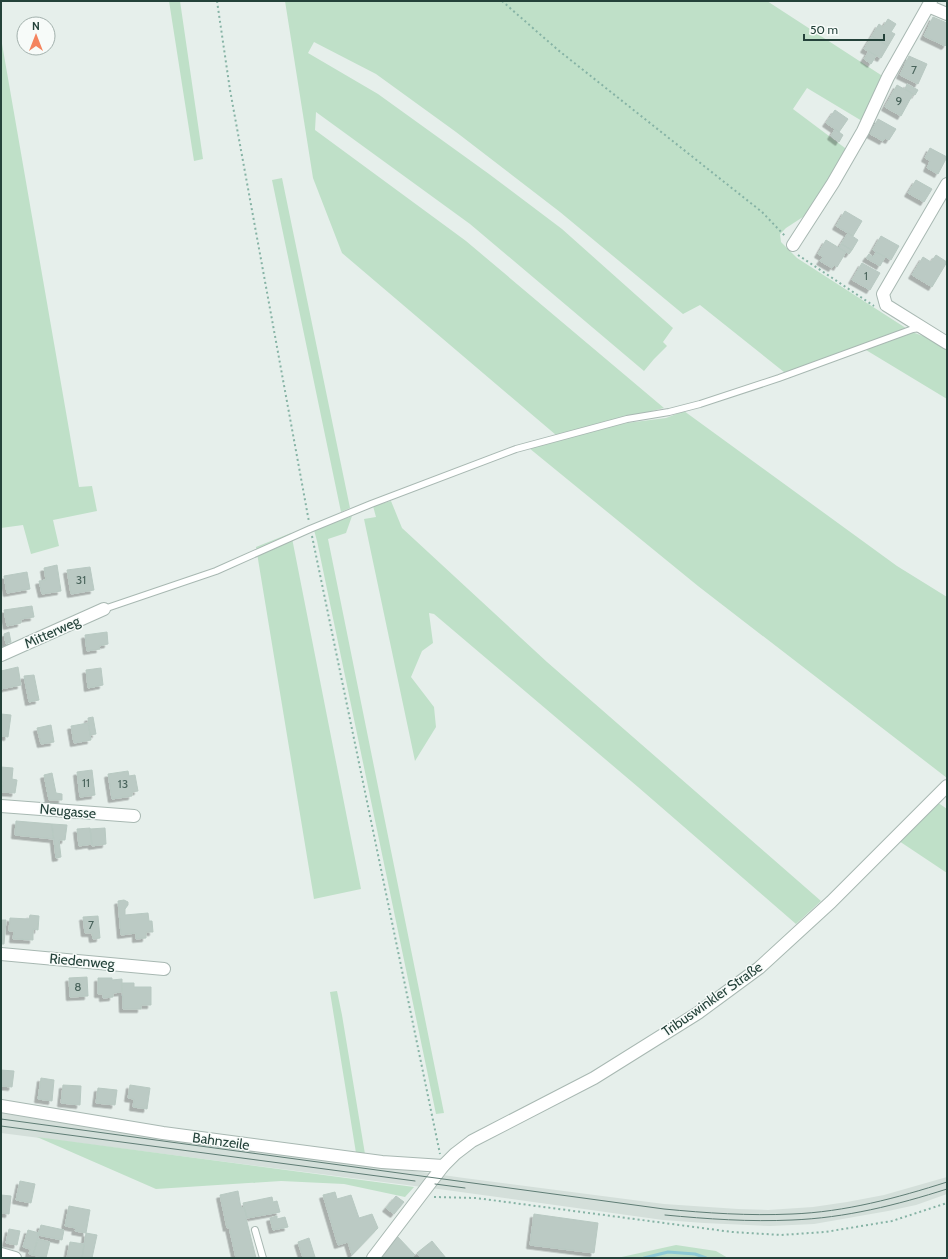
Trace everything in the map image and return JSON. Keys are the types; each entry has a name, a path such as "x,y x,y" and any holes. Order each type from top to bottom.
{"street":[{"path":"793,245 833,183 863,131 888,77 929,3 947,14"},
{"path":"947,184 883,294 886,305 947,343"},
{"name":"Mitterweg","path":"1,655 104,609"},
{"name":"Tribuswinkler Straße","path":"372,1258 443,1166 455,1154 472,1141 594,1078 692,1017 759,968 831,902 947,786"},
{"name":"Neugasse","path":"1,806 134,816"},
{"name":"Riedenweg","path":"1,954 164,969"},
{"name":"Bahnzeile","path":"1,1106 163,1133 382,1162 443,1166"},
{"path":"1,1254 15,1258"}],"lane":[{"path":"104,609 216,571 310,529 371,504 516,449 627,419 668,412 700,404 779,378 913,329 922,328"},
{"path":"255,1230 263,1258"}],"path":[{"path":"217,1 230,90 310,529 443,1166"},
{"path":"502,1 558,50 762,212 793,245 799,256 875,306"},
{"path":"421,1196 476,1198 732,1232 781,1235 824,1232 892,1221 947,1203"}],"shaded area":[{"path":"1,1113 464,1178 664,1204 768,1210 813,1207 884,1195 947,1177 947,1194 916,1205 814,1224 770,1226 663,1220 446,1190 1,1133"}],"green space":[{"path":"169,1 180,1 203,159 194,161"},
{"path":"285,1 767,1 884,77 862,121 807,88 793,109 849,151 829,200 786,228 780,234 781,242 797,258 912,332 934,340 947,348 947,399 866,350 789,376 700,305 683,314 560,212 456,132 376,74 314,42 308,53 378,94 562,229 673,328 663,342 667,346 644,371 470,224 316,112 315,130 466,241 664,408 556,435 342,253 313,178"},
{"path":"1,38 79,487 92,486 97,511 53,520 59,546 31,554 23,525 1,528"},
{"path":"282,178 350,508 341,512 272,180"},
{"path":"684,411 897,566 947,597 947,778 698,586 529,448 611,425 666,418"},
{"path":"391,501 402,528 547,662 821,901 796,924 638,787 434,614 429,613 433,643 422,651 411,677 434,707 436,727 415,761 364,519 376,517 373,506"},
{"path":"352,516 346,533 328,539 444,1113 436,1114 314,530"},
{"path":"291,533 361,889 314,899 256,547"},
{"path":"937,802 947,809 947,873 899,841"},
{"path":"337,991 365,1154 356,1153 330,992"},
{"path":"37,1137 414,1187 405,1197 344,1184 281,1181 156,1189"},
{"path":"676,1245 716,1251 728,1258 617,1258"}],"building":[{"path":"933,17 947,23 947,44 945,46 924,36"},
{"path":"888,19 896,24 891,32 895,34 888,46 872,36 879,24 883,27"},
{"path":"872,36 888,46 881,58 864,49"},
{"path":"869,51 876,56 871,64 864,59"},
{"path":"909,56 927,64 918,84 900,75"},
{"path":"907,84 918,90 915,95 905,89"},
{"path":"897,85 913,94 901,116 885,107"},
{"path":"835,110 848,119 839,132 826,123"},
{"path":"878,119 896,129 889,140 885,138 883,141 870,134"},
{"path":"835,129 843,135 839,142 831,136"},
{"path":"930,148 947,157 938,174 927,168 930,161 925,158"},
{"path":"916,180 932,189 924,202 908,193"},
{"path":"845,211 862,221 853,236 836,226"},
{"path":"848,233 858,240 852,250 841,244"},
{"path":"881,236 899,246 891,260 873,250"},
{"path":"826,240 846,252 837,267 834,265 832,268 820,261 823,257 818,254"},
{"path":"841,244 852,250 849,254 839,248"},
{"path":"876,252 885,257 880,266 866,258 869,254 873,257"},
{"path":"936,255 947,262 932,287 912,275 923,257 931,262"},
{"path":"862,263 880,273 870,290 852,280"},
{"path":"57,565 61,591 42,594 39,581 46,580 44,568"},
{"path":"90,567 94,590 71,594 67,570"},
{"path":"27,572 30,589 7,593 4,576"},
{"path":"32,606 34,617 21,619 21,623 7,626 4,610"},
{"path":"9,632 11,642 6,644 4,634"},
{"path":"107,632 108,644 99,646 100,649 87,651 85,635"},
{"path":"18,667 21,685 1,689 1,671"},
{"path":"101,668 103,685 88,688 86,670"},
{"path":"34,675 39,700 29,702 24,676"},
{"path":"1,714 11,715 8,737 1,736"},
{"path":"93,717 96,734 90,735 88,718"},
{"path":"88,723 91,740 74,743 71,726"},
{"path":"51,725 54,742 41,744 37,728"},
{"path":"1,767 13,768 12,779 17,780 15,793 2,792 3,782 1,782"},
{"path":"92,770 95,795 80,797 77,772"},
{"path":"128,771 129,776 135,775 138,791 132,792 132,796 112,799 108,774"},
{"path":"52,773 56,793 62,794 62,800 49,800 44,775"},
{"path":"16,821 52,824 53,839 15,835"},
{"path":"52,824 67,825 65,840 59,840 61,857 56,858"},
{"path":"90,828 92,844 79,846 77,829"},
{"path":"105,828 106,844 92,846 90,829"},
{"path":"124,900 128,902 125,909 125,915 148,913 149,921 152,921 153,932 146,932 146,938 136,939 136,933 121,935 118,901"},
{"path":"30,915 39,916 38,930 33,929 33,940 13,939 14,931 9,931 10,918 29,919"},
{"path":"98,916 100,938 93,939 92,933 85,933 83,917"},
{"path":"1,920 6,920 4,944 1,944"},
{"path":"87,977 88,996 70,997 69,978"},
{"path":"98,978 112,978 112,980 122,979 122,992 113,993 113,997 103,998 103,994 98,994"},
{"path":"122,983 134,983 134,987 151,987 151,1005 141,1005 141,1009 123,1009"},
{"path":"1,1070 14,1071 12,1087 1,1086"},
{"path":"41,1078 54,1080 52,1101 38,1099"},
{"path":"63,1085 81,1086 80,1105 61,1103"},
{"path":"130,1085 150,1088 147,1109 133,1107 134,1099 128,1098"},
{"path":"98,1088 117,1090 115,1105 96,1103"},
{"path":"20,1181 35,1184 31,1203 16,1200"},
{"path":"238,1191 241,1208 244,1207 247,1218 256,1258 236,1258 229,1227 227,1228 220,1195"},
{"path":"335,1192 337,1199 351,1195 359,1218 372,1214 378,1228 352,1255 348,1242 338,1245 323,1195"},
{"path":"1,1195 11,1196 9,1214 1,1213"},
{"path":"396,1196 404,1202 394,1214 386,1208"},
{"path":"272,1197 273,1202 277,1201 280,1212 247,1218 243,1203"},
{"path":"69,1206 90,1210 86,1233 75,1231 76,1228 65,1226"},
{"path":"534,1214 598,1223 594,1253 530,1245"},
{"path":"277,1216 277,1219 285,1217 288,1227 273,1230 270,1218"},
{"path":"41,1225 64,1230 62,1240 38,1235"},
{"path":"9,1229 20,1231 17,1245 6,1243"},
{"path":"28,1230 39,1233 33,1255 29,1254 30,1249 23,1247"},
{"path":"86,1233 97,1235 92,1258 82,1258"},
{"path":"397,1236 415,1255 412,1258 378,1258"},
{"path":"309,1238 315,1257 303,1258 298,1242"},
{"path":"38,1239 50,1242 46,1258 33,1255"},
{"path":"432,1241 446,1258 421,1258 417,1253"},
{"path":"70,1242 84,1244 82,1258 67,1258"}],"waterway":[{"path":"644,1258 668,1252 695,1254 706,1258"}],"tram line":[{"path":"1,1119 664,1209 712,1213 776,1215 812,1213 890,1199 947,1182"},
{"path":"1,1126 415,1181"},
{"path":"435,1184 465,1188"},
{"path":"665,1215 713,1219 776,1221 812,1219 871,1210 947,1189"}]}
